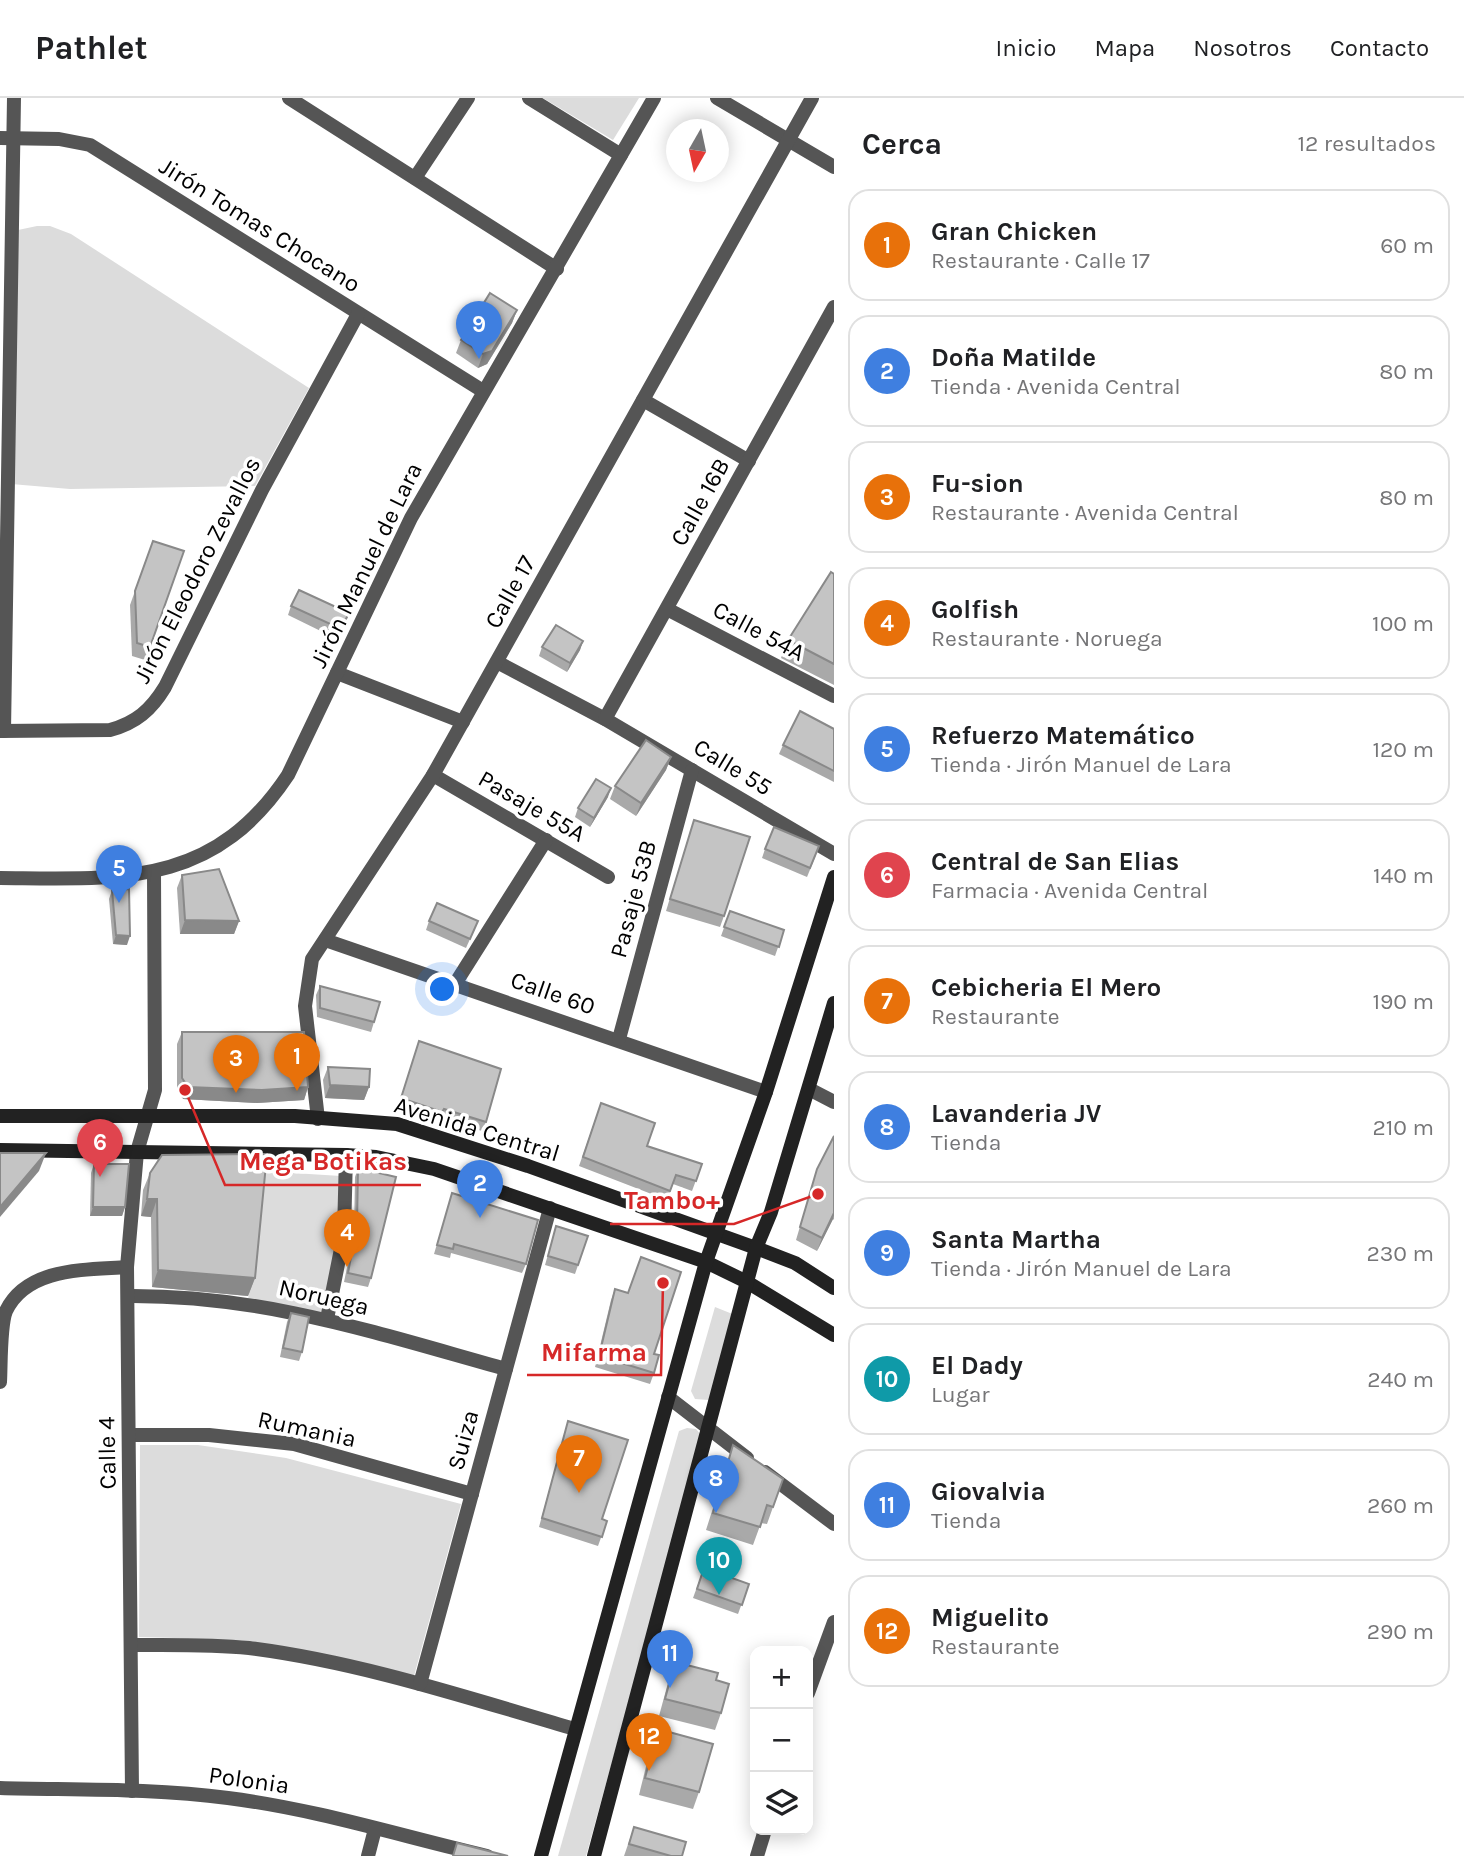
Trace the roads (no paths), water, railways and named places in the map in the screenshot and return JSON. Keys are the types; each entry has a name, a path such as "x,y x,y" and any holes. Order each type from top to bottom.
{"main road":[{"path":"541,1856 706,1262 766,1092 834,877"},
{"path":"594,1856 756,1248 771,1212 834,1003"},
{"name":"Avenida Central","path":"0,1116 318,1119 397,1124 528,1166 756,1248 795,1263 834,1288"},
{"name":"Avenida Central","path":"0,1150 346,1155 376,1157 434,1169 706,1262 747,1282 834,1335"}],"street":[{"path":"2,731 7,138 14,98"},
{"path":"415,178 468,98"},
{"path":"530,98 621,155"},
{"name":"Jirón Manuel de Lara","path":"0,878 88,879 154,873 183,864 218,846 266,804 288,775 411,518 654,98"},
{"path":"717,98 834,167"},
{"name":"Calle 17","path":"318,1119 305,1006 312,959 433,775 812,98"},
{"path":"297,100 557,269"},
{"name":"Jirón Tomas Chocano","path":"7,138 59,139 90,145 483,391"},
{"name":"Calle 16B","path":"605,719 834,307"},
{"name":"Jirón Eleodoro Zevallos","path":"2,731 110,730 124,726 149,709 165,687 262,490 358,314"},
{"path":"643,400 749,461"},
{"name":"Calle 54A","path":"667,609 832,695"},
{"name":"Calle 55","path":"497,662 605,719 834,854"},
{"path":"337,673 463,722"},
{"name":"Pasaje 53B","path":"619,1039 692,770"},
{"name":"Pasaje 55A","path":"433,775 608,877"},
{"path":"455,984 546,839"},
{"name":"Calle 4","path":"132,1791 128,1267 137,1152 155,1090 154,873"},
{"name":"Calle 60","path":"325,940 619,1039 766,1092"},
{"path":"809,1089 834,1102"},
{"path":"327,1319 344,1234 346,1155"},
{"name":"Suiza","path":"419,1685 550,1208"},
{"path":"0,1382 5,1313 18,1294 39,1280 65,1271 128,1267"},
{"name":"Noruega","path":"128,1296 188,1296 242,1302 327,1319 506,1370"},
{"path":"668,1396 834,1524"},
{"name":"Rumania","path":"130,1435 209,1436 294,1444 472,1494"},
{"path":"813,1679 834,1622"},
{"path":"131,1645 247,1648 349,1666 575,1729"},
{"name":"Polonia","path":"0,1788 132,1791 227,1798 317,1813 487,1856"},
{"path":"368,1856 375,1829"},
{"path":"757,1856 763,1835"}],"place":[{"name":"Santa Martha","path":"479,359"},
{"name":"Refuerzo Matemático","path":"119,903"},
{"name":"Mega Botikas","path":"185,1090"},
{"name":"Gran Chicken","path":"297,1091"},
{"name":"Fu-sion","path":"236,1093"},
{"name":"Central de San Elias","path":"100,1177"},
{"name":"Tambo+","path":"818,1194"},
{"name":"Doña Matilde","path":"480,1218"},
{"name":"Golfish","path":"347,1267"},
{"name":"Mifarma","path":"663,1283"},
{"name":"Cebicheria El Mero","path":"579,1493"},
{"name":"Lavanderia JV","path":"716,1513"},
{"name":"El Dady","path":"719,1595"},
{"name":"Giovalvia","path":"670,1688"},
{"name":"Miguelito","path":"649,1771"}]}
